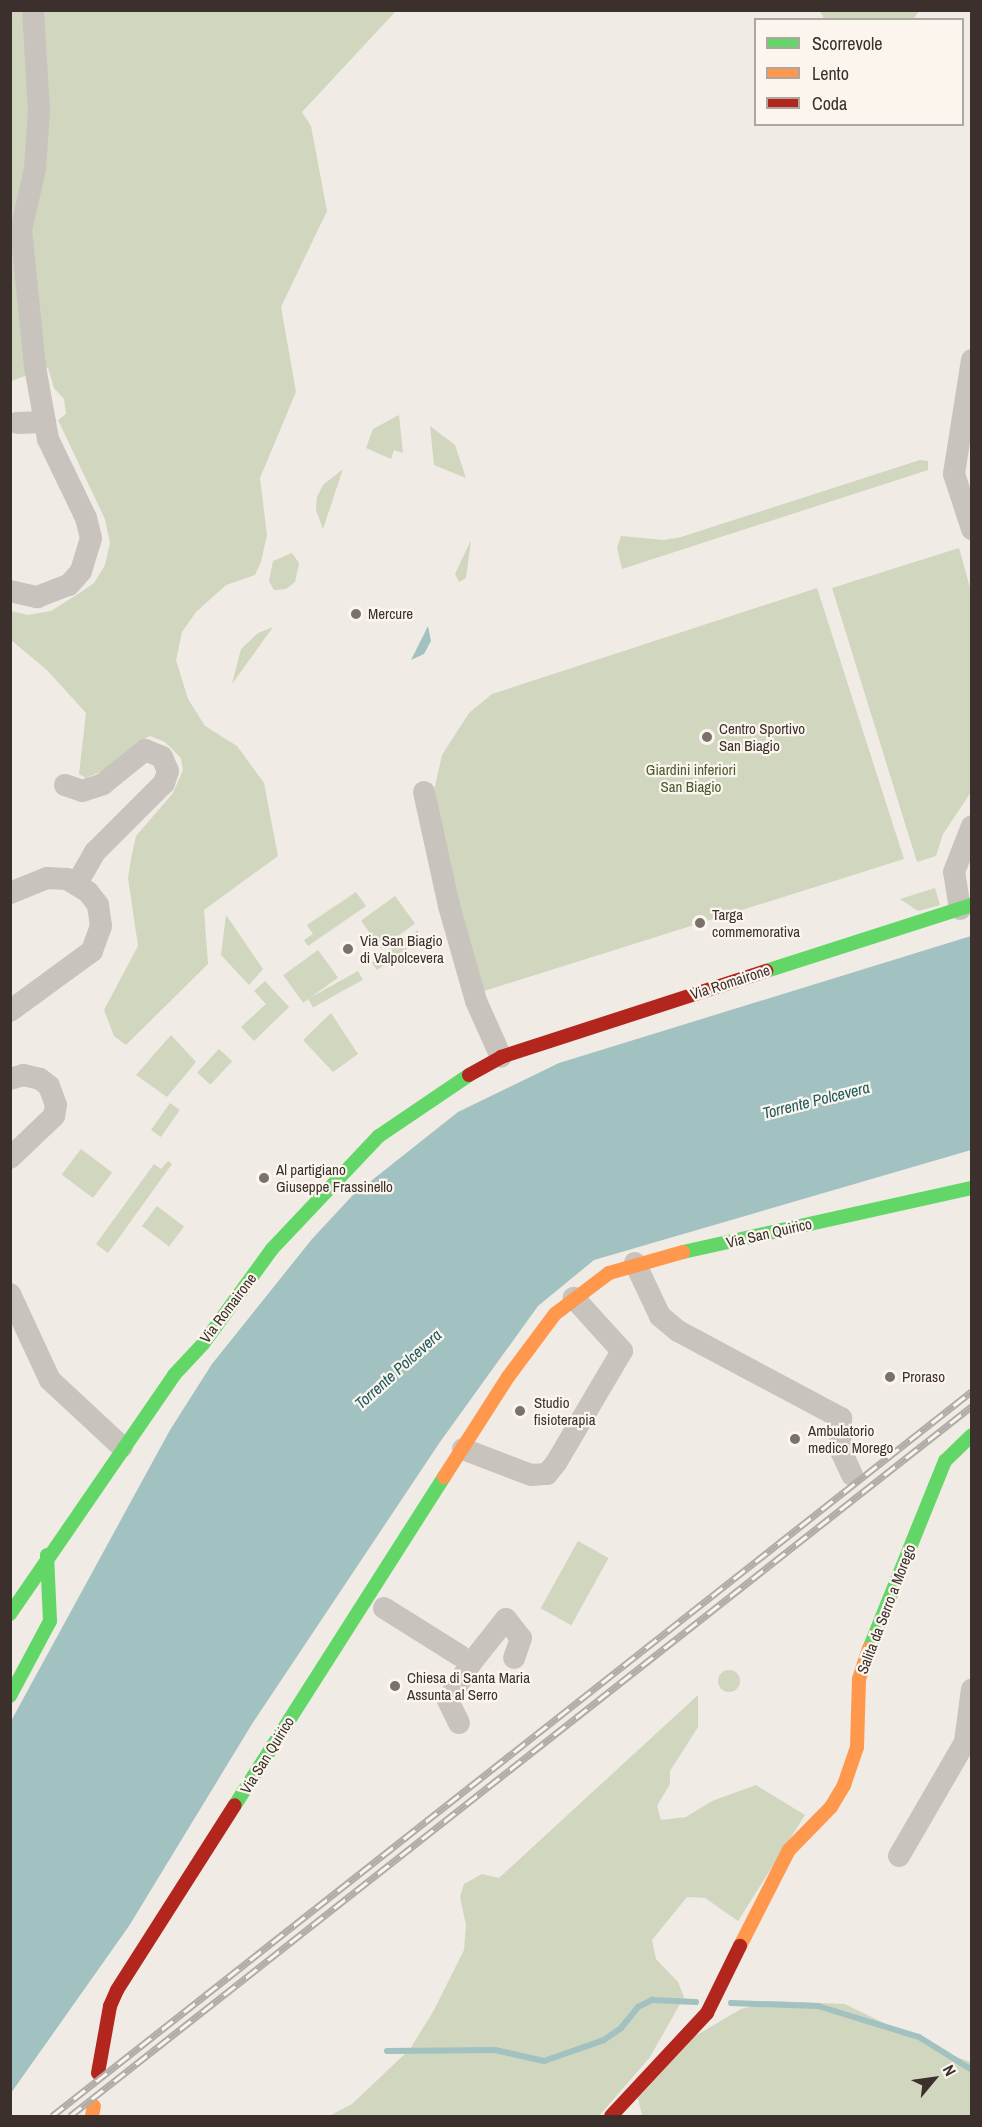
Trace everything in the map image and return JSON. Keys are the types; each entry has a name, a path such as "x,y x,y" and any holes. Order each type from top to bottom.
{"main road":[{"name":"Via Romairone","path":"10,1614 47,1555 122,1447 272,1249 325,1190 380,1136 440,1091 501,1057 964,897"},
{"name":"Via San Quirico","path":"98,2073 110,2006 117,1990 532,1341 574,1298 609,1273 635,1263 972,1188"},
{"name":"Salita da Serro a Morego","path":"610,2116 707,2013 756,1908 789,1850 831,1807 844,1785 857,1747 859,1679 880,1617 945,1461 972,1436"},
{"path":"10,1696 50,1621 47,1555"}],"street":[{"path":"10,591 37,597 53,594 69,585 88,555 91,538 86,518 48,440 35,367 21,230 34,169 39,111 33,10"},
{"path":"972,360 954,474 972,529"},
{"path":"17,423 45,422"},
{"path":"65,785 82,791 103,784 145,750 162,757 168,771 164,783 95,852 77,883"},
{"path":"424,792 449,906 476,1001 501,1057"},
{"name":"Via Romairone","path":"964,897 959,852 972,826"},
{"path":"10,893 47,878 77,883 98,905 101,926 92,951 10,1011"},
{"path":"10,1079 23,1075 40,1078 49,1086 56,1104 54,1116 10,1158"},
{"path":"635,1263 660,1316 678,1331 841,1418 840,1449 852,1475"},
{"path":"10,1293 50,1380 122,1447"},
{"path":"464,1449 531,1475 547,1474 556,1463 622,1351 574,1298"},
{"path":"384,1608 466,1660"},
{"path":"459,1722 448,1700 466,1660 507,1619 521,1638 514,1658"},
{"path":"899,1856 965,1742 972,1689"}],"green space":[{"path":"10,11 396,11 302,112 311,126 327,211 281,307 296,392 260,478 267,535 261,562 255,575 226,585 196,612 182,632 176,660 188,699 205,726 237,746 264,783 278,856 204,910 208,964 126,1045 114,1036 104,1010 138,946 128,878 131,859 136,836 173,793 183,770 181,758 165,742 150,736 136,743 105,770 86,778 79,774 86,713 47,670 11,640 11,611 28,615 51,611 78,594 94,583 105,565 110,543 105,519 58,420 66,414 64,399 54,388 48,368 11,381"},
{"path":"820,11 919,11 914,18 824,18"},
{"path":"399,415 403,453 394,450 391,459 366,448 373,429"},
{"path":"430,426 455,445 466,478 434,465"},
{"path":"920,460 928,461 928,470 622,569 617,548 621,536 664,540 681,537"},
{"path":"343,469 323,529 316,510 317,497 323,485"},
{"path":"471,540 466,578 459,582 455,574"},
{"path":"959,548 971,591 971,792 943,834 936,856 917,862 832,588"},
{"path":"292,553 299,563 295,582 286,589 274,590 269,581 273,561"},
{"name":"Giardini inferiori San Biagio","path":"817,588 904,859 484,991 440,846 433,795 442,755 469,713 492,694"},
{"path":"273,627 232,684 241,649 258,633"},
{"path":"935,888 940,905 918,911 900,899"},
{"path":"356,892 366,906 308,946 304,940 313,934 307,925"},
{"path":"395,896 415,924 381,948 361,921"},
{"path":"226,915 263,969 249,985 221,955"},
{"path":"418,930 420,940 377,970 372,963"},
{"path":"318,950 338,978 303,1003 283,975"},
{"path":"358,971 363,980 313,1007 308,999"},
{"path":"265,981 289,1007 254,1041 241,1027 266,1004 254,991"},
{"path":"331,1013 358,1054 333,1072 303,1040"},
{"path":"171,1035 196,1062 167,1097 136,1075"},
{"path":"219,1049 232,1061 210,1085 197,1072"},
{"path":"170,1103 180,1110 161,1137 151,1130"},
{"path":"81,1149 112,1172 93,1198 62,1175"},
{"path":"168,1161 172,1164 108,1253 96,1244 154,1164 161,1169"},
{"path":"157,1206 184,1226 169,1246 142,1226"},
{"path":"578,1541 609,1558 571,1625 541,1608"},
{"path":"725,1670 733,1670 740,1677 740,1685 733,1692 725,1692 718,1685 718,1677"},
{"path":"698,1695 698,1727 670,1771 670,1784 657,1806 661,1820 686,1817 712,1801 756,1785 805,1815 738,1921 705,1898 687,1897 652,1940 656,1959 678,1982 684,1997 650,2057 599,2116 329,2116 352,2104 410,2049 434,2010 464,1950 466,1925 460,1897 464,1884 482,1874 499,1878"},
{"path":"772,2001 845,2004 949,2055 971,2062 971,2116 642,2116 638,2098 695,2036 741,2009"}],"water":[{"path":"428,626 431,641 424,654 411,660"},
{"name":"Torrente Polcevera","path":"971,936 971,1150 594,1260 538,1306 440,1442 252,1724 129,1926 11,2093 11,1721 170,1430 212,1364 312,1239 352,1196 458,1112 559,1063"}],"waterway":[{"path":"387,2051 495,2050 544,2061 604,2040 621,2028 638,2007 652,2000 696,2002"},
{"path":"731,2003 818,2006 919,2037 972,2070"}],"railway":[{"path":"52,2116 972,1391"},
{"path":"70,2116 972,1406"}],"traffic: fast":[{"path":"766,971 972,905"},
{"path":"10,1614 174,1375 203,1344 272,1249 379,1136 469,1075"},
{"path":"683,1252 972,1188"},
{"path":"869,1649 945,1461 972,1435"},
{"path":"235,1805 444,1477"},
{"path":"10,1696 50,1621 47,1555"}],"traffic: slow":[{"path":"444,1477 508,1377 555,1314 609,1273 683,1252"},
{"path":"740,1946 789,1850 831,1807 844,1785 857,1747 859,1679 869,1649"},
{"path":"92,2116 94,2106"}],"traffic: jam":[{"path":"469,1075 501,1057 766,971"},
{"path":"98,2073 110,2006 117,1990 235,1805"},
{"path":"611,2116 707,2013 740,1946"}],"place":[{"name":"Mercure","path":"356,614"},
{"name":"Centro Sportivo San Biagio","path":"707,737"},
{"name":"Targa commemorativa","path":"700,923"},
{"name":"Via San Biagio di Valpolcevera","path":"348,949"},
{"name":"Al partigiano Giuseppe Frassinello","path":"264,1178"},
{"name":"Proraso","path":"890,1377"},
{"name":"Studio fisioterapia","path":"520,1411"},
{"name":"Ambulatorio medico Morego","path":"795,1439"},
{"name":"Chiesa di Santa Maria Assunta al Serro","path":"395,1686"}]}
